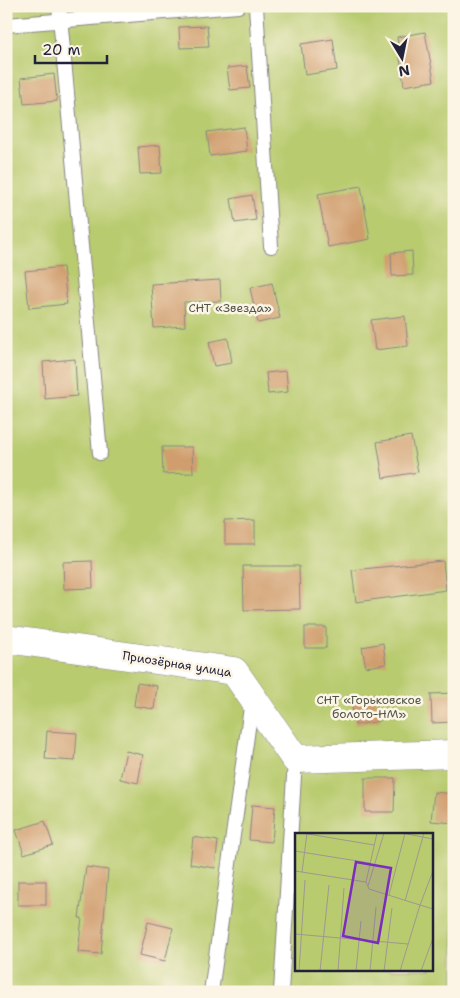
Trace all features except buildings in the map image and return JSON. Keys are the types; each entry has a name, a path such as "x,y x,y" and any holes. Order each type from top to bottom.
{"street":[{"name":"Приозёрная улица","path":"6,639 234,671 296,759"},
{"path":"296,759 454,754"}],"lane":[{"path":"59,6 100,453"},
{"path":"6,25 238,6"},
{"path":"256,6 271,246"},
{"path":"211,992 252,697"},
{"path":"282,992 296,759"}],"green space":[{"name":"СНТ «Звезда»","path":"6,6 454,6 454,992 6,992"}],"park label":[{"name":"СНТ «Горьковское болото-НМ»","path":"369,707"}]}
